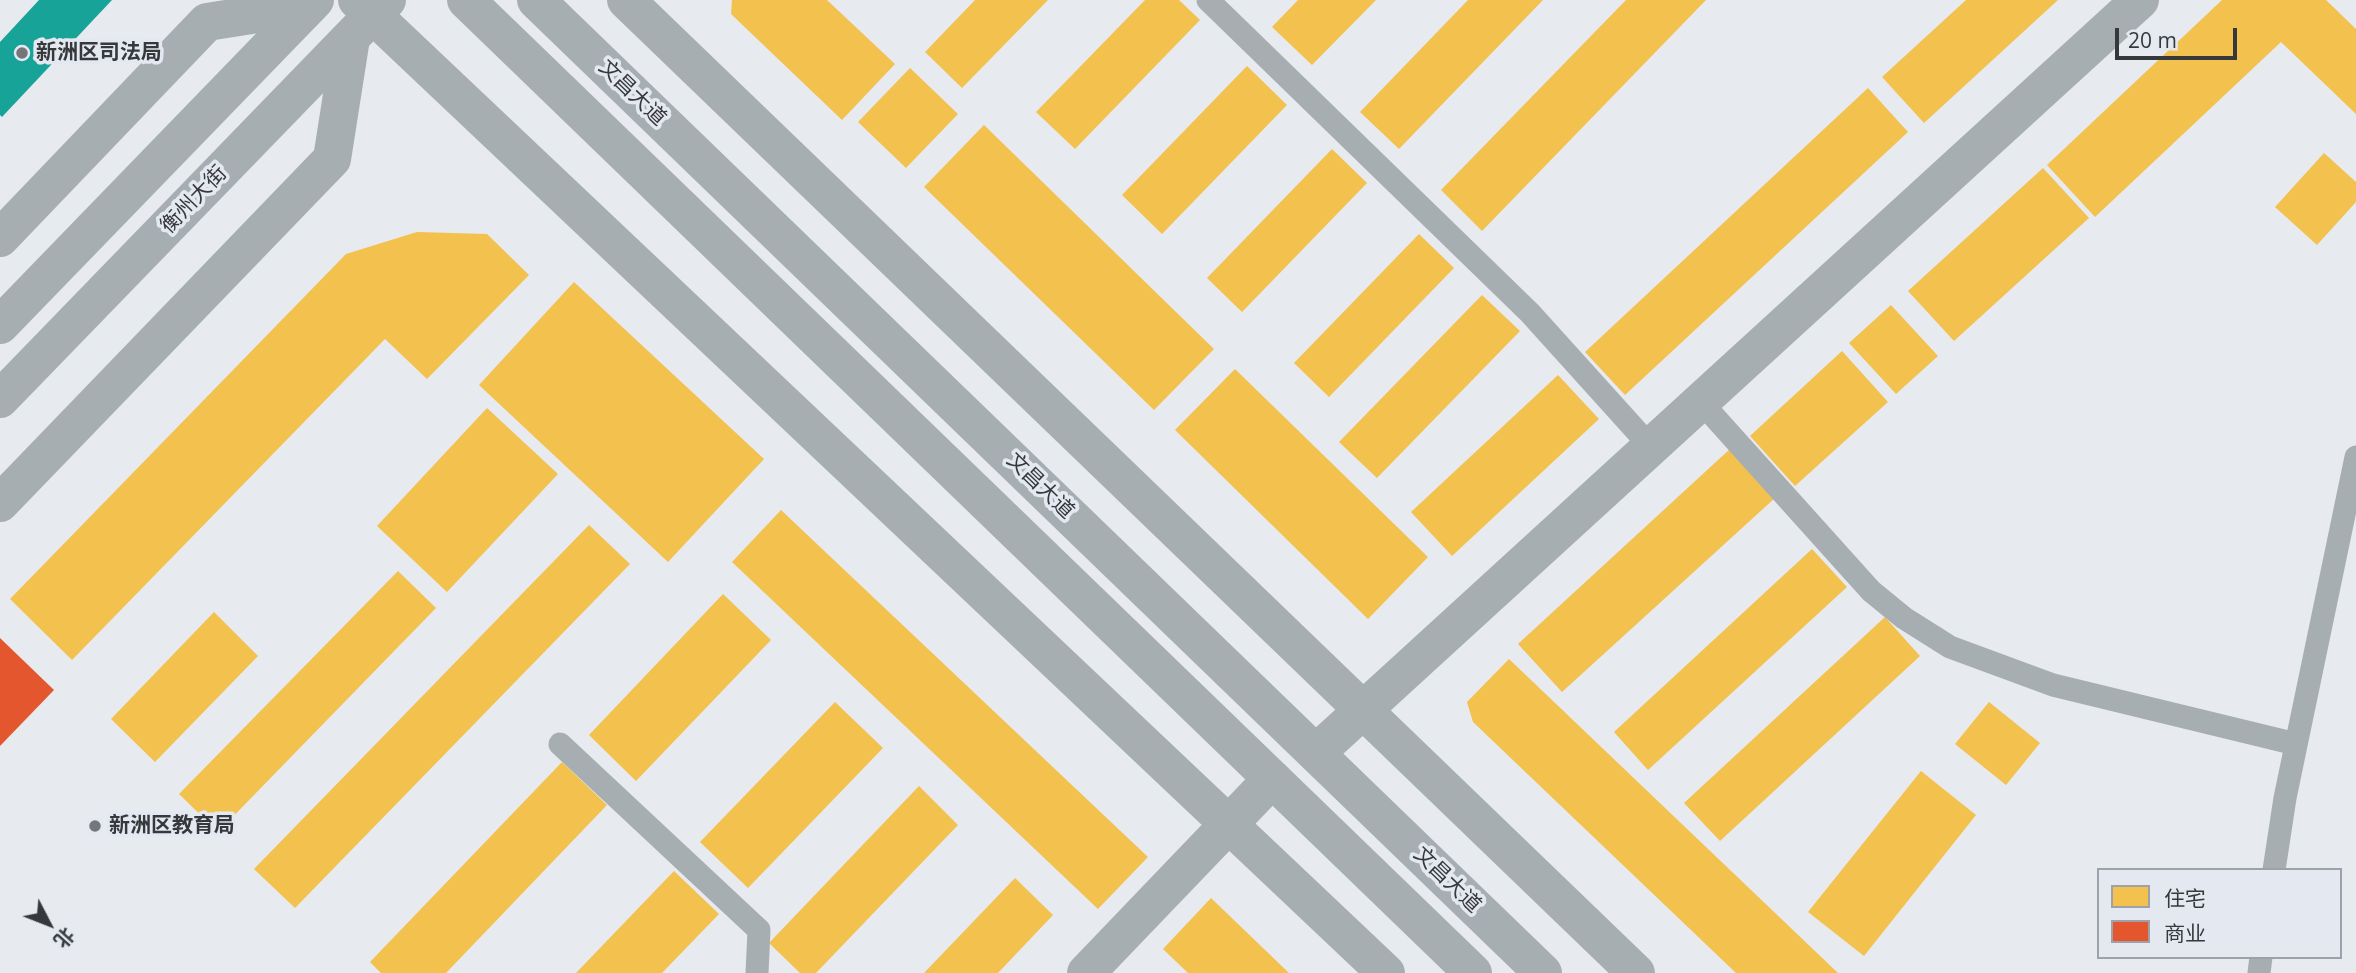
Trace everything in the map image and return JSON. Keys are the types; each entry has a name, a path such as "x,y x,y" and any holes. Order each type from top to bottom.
{"main road":[{"path":"466,0 1473,973"},
{"name":"文昌大道","path":"536,0 1543,973"},
{"path":"0,325 312,3"},
{"name":"衡州大街","path":"0,399 367,13"}],"street":[{"path":"626,0 1636,973"},
{"path":"1316,754 2140,0"},
{"path":"0,238 207,22 312,3"},
{"path":"0,503 331,159 367,13 1386,973"},
{"path":"1086,973 1272,779"}],"lane":[{"path":"1208,0 1531,313 1651,447"},
{"path":"1701,402 1871,591 1904,618 1950,647 2053,685 2296,744"},
{"path":"2274,868 2285,798 2356,457"},
{"path":"560,744 759,930 757,973"}],"building: 住宅":[{"path":"732,0 827,0 895,64 842,120 731,14"},
{"path":"975,0 1048,0 962,88 925,52"},
{"path":"1145,0 1179,0 1200,20 1075,149 1036,112"},
{"path":"1298,0 1376,0 1312,65 1272,27"},
{"path":"1468,0 1543,0 1399,149 1360,112"},
{"path":"1626,0 1706,0 1482,231 1441,190"},
{"path":"1966,0 2058,0 1924,123 1882,77"},
{"path":"2222,0 2326,0 2356,29 2356,114 2281,42 2095,217 2047,165"},
{"path":"1247,66 1287,105 1162,234 1122,195"},
{"path":"910,68 958,114 906,168 858,122"},
{"path":"1868,88 1908,132 1625,395 1585,352"},
{"path":"984,125 1214,349 1154,410 924,187"},
{"path":"1332,149 1367,183 1242,312 1207,278"},
{"path":"2324,153 2356,182 2356,202 2317,245 2275,207"},
{"path":"2043,168 2089,218 1954,341 1908,291"},
{"path":"417,232 487,234 529,275 427,379 385,339 72,660 10,599 346,254"},
{"path":"1419,234 1454,268 1329,397 1294,363"},
{"path":"574,282 764,459 668,562 479,385"},
{"path":"1482,295 1520,331 1377,478 1339,442"},
{"path":"1891,305 1938,356 1896,394 1849,343"},
{"path":"1842,351 1888,402 1795,486 1750,436"},
{"path":"1235,369 1428,557 1368,619 1175,430"},
{"path":"1558,375 1599,419 1452,556 1411,512"},
{"path":"487,408 558,474 447,592 377,526"},
{"path":"1730,449 1775,498 1562,692 1518,644"},
{"path":"781,510 1148,857 1098,909 732,562"},
{"path":"589,525 630,564 295,908 254,869"},
{"path":"1812,549 1847,587 1648,770 1614,732"},
{"path":"398,571 436,608 218,832 179,794"},
{"path":"723,594 771,640 636,781 589,735"},
{"path":"214,612 258,656 155,762 111,719"},
{"path":"1885,617 1920,656 1720,841 1684,803"},
{"path":"1509,659 1838,973 1736,973 1473,722 1467,702"},
{"path":"835,702 883,748 748,888 700,842"},
{"path":"1989,702 2040,743 2006,785 1955,744"},
{"path":"562,762 607,805 446,973 381,973 370,962"},
{"path":"1921,771 1976,815 1864,956 1808,912"},
{"path":"919,786 958,825 816,973 800,973 769,943"},
{"path":"674,871 719,914 662,973 576,973"},
{"path":"1015,878 1053,915 998,973 924,973"},
{"path":"1211,898 1289,973 1188,973 1163,949"}],"building: 商业":[{"path":"0,638 54,690 0,746"}],"building: 公共":[{"path":"39,0 112,0 2,117 0,42"}],"place":[{"name":"新洲区司法局","path":"22,53"},
{"name":"新洲区教育局","path":"95,826"}]}
